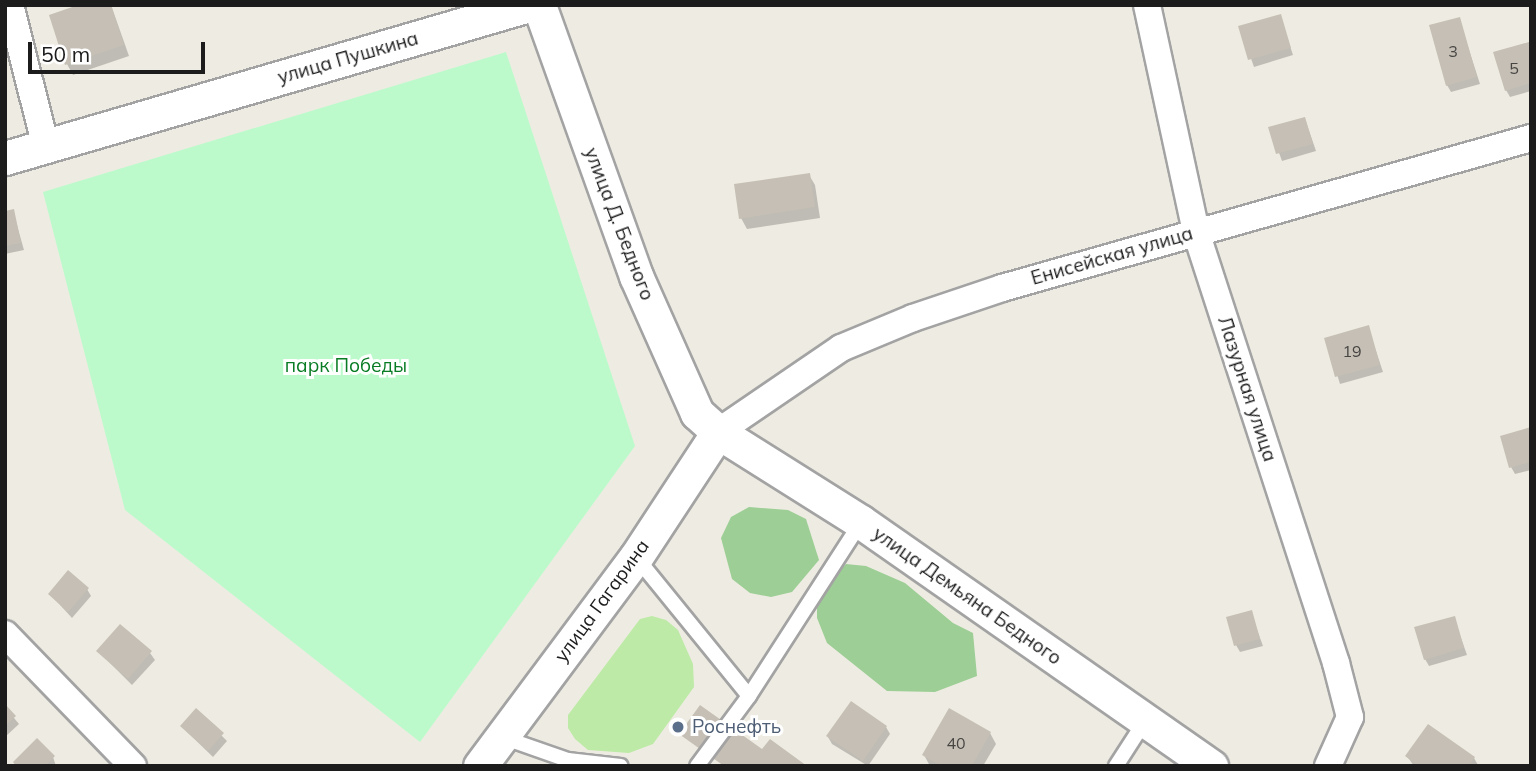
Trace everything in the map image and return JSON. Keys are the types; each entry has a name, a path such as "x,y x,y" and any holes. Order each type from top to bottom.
{"street":[{"path":"10,5 46,147"},
{"name":"улица Пушкина","path":"5,158 529,5"},
{"name":"улица Д. Бедного","path":"539,5 636,276 697,413 718,432"},
{"name":"Лазурная улица","path":"1147,5 1196,232 1336,663 1350,717 1328,766"},
{"name":"Енисейская улица","path":"718,432 841,348 1002,288 1531,138"},
{"name":"улица Демьяна Бедного","path":"718,432 861,522 1212,766"},
{"name":"улица Гагарина","path":"480,766 636,558 718,432"},
{"path":"5,635 133,766"}],"lane":[{"path":"697,766 749,696 861,522"},
{"path":"636,558 749,696"},
{"path":"1116,766 1145,721"},
{"path":"502,737 568,760 621,766"}],"green space":[{"name":"парк Победы","path":"506,52 635,446 420,742 125,510 43,192"},
{"path":"749,507 788,510 806,519 819,560 792,592 771,597 750,593 732,579 721,538 731,517"},
{"path":"846,564 866,566 905,583 953,623 973,633 977,676 935,692 887,691 827,643 817,618 817,594"},
{"path":"652,616 666,620 678,630 693,664 694,687 653,744 629,753 588,750 575,739 568,728 568,715 640,619"}],"building":[{"path":"78,5 111,5 124,45 65,65 49,15"},
{"path":"1281,14 1291,48 1248,60 1238,26"},
{"path":"1460,17 1477,77 1446,86 1429,25"},
{"path":"1529,42 1531,83 1505,91 1493,52"},
{"path":"1305,117 1313,144 1276,154 1268,127"},
{"path":"810,173 815,207 739,219 734,184"},
{"path":"14,209 21,243 5,246 5,211"},
{"path":"1369,325 1380,365 1335,377 1324,338"},
{"path":"1531,427 1531,462 1509,468 1500,436"},
{"path":"68,570 89,588 68,612 48,594"},
{"path":"1252,610 1260,639 1234,646 1226,617"},
{"path":"1455,616 1464,648 1424,660 1414,627"},
{"path":"120,624 152,651 128,679 96,651"},
{"path":"851,701 887,726 863,761 826,736"},
{"path":"5,704 16,716 5,726"},
{"path":"700,705 762,749 770,739 807,766 724,766 679,734"},
{"path":"196,708 224,733 208,751 180,726"},
{"path":"949,708 991,732 972,766 941,766 922,755"},
{"path":"1428,724 1475,757 1469,766 1418,766 1405,756"},
{"path":"37,738 55,756 45,766 16,766 13,762"}],"place":[{"name":"Роснефть","path":"678,727"}]}
